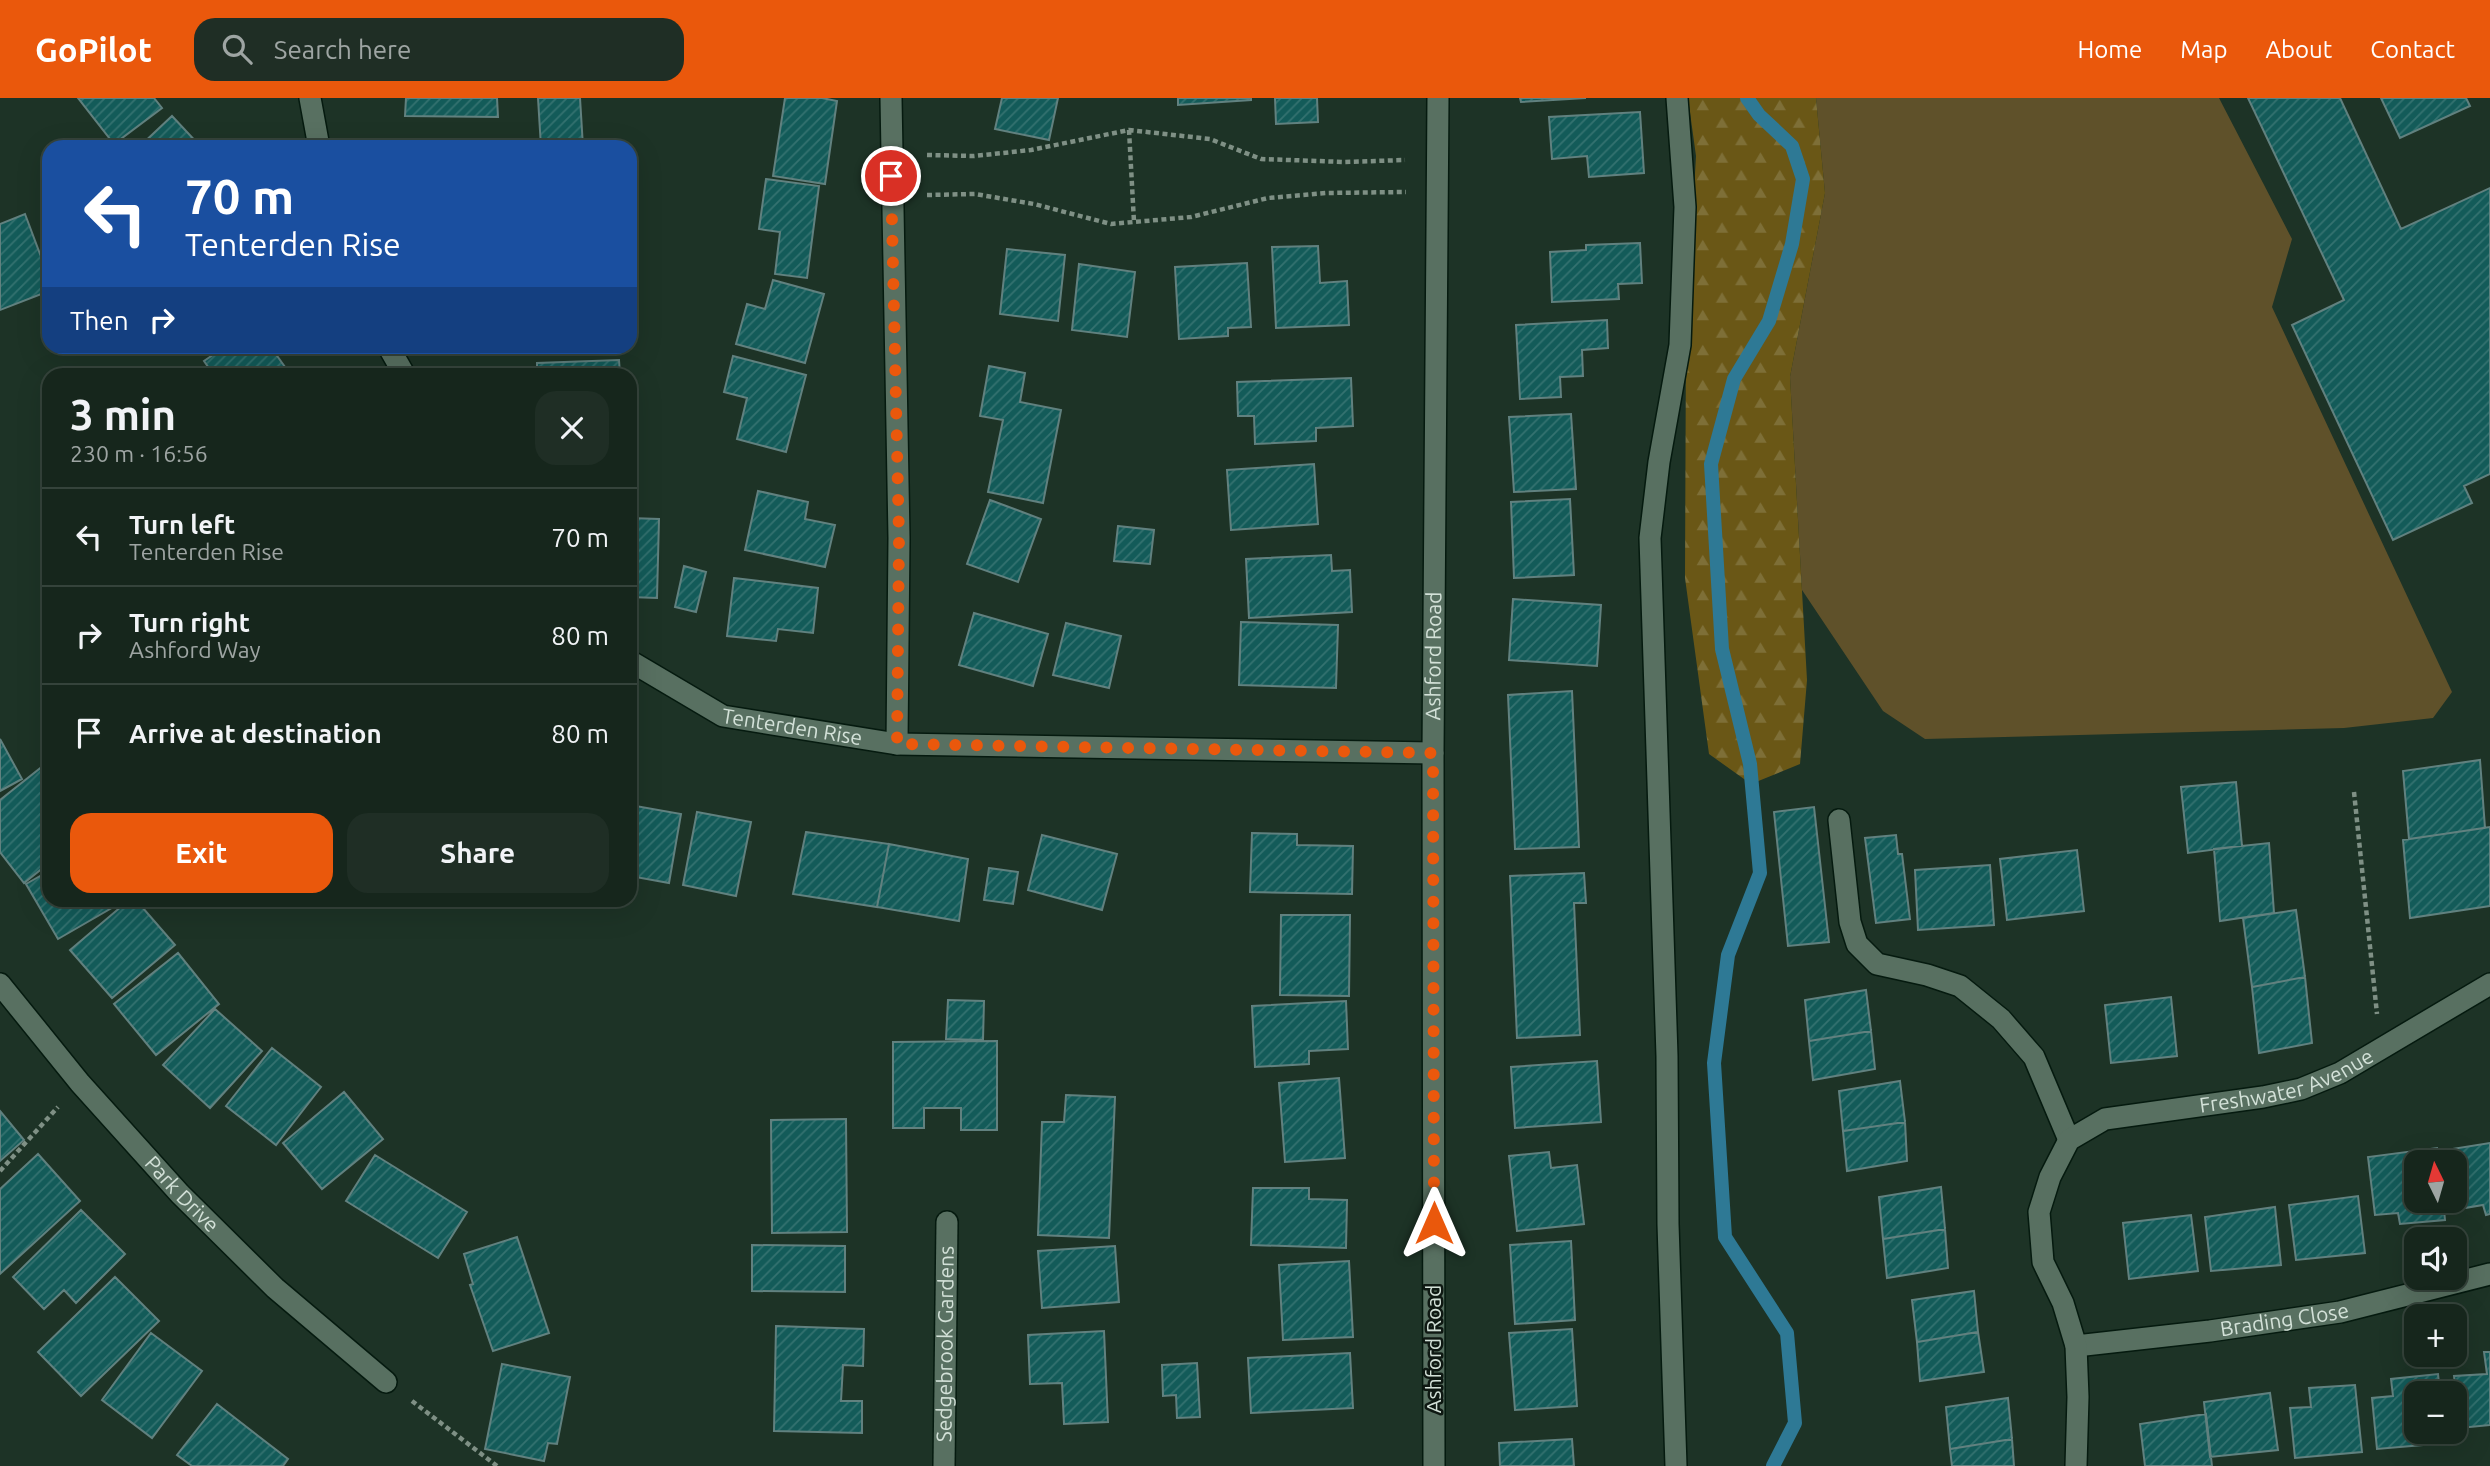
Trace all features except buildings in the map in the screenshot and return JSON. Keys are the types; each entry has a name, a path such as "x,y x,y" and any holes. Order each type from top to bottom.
{"street":[{"path":"310,98 318,140"},
{"path":"891,98 899,538 897,744"},
{"name":"Ashford Road","path":"1434,1466 1433,753 1438,98"},
{"path":"1676,98 1685,207 1680,345 1659,462 1650,538 1667,1056 1668,1224 1676,1466"},
{"name":"Tenterden Rise","path":"637,665 723,716 897,744 1433,753"},
{"path":"1839,820 1850,922 1857,944 1877,964 1927,975 1960,986 2001,1019 2034,1057 2069,1140 2050,1177 2039,1212 2043,1262 2063,1303 2076,1346 2076,1466"},
{"name":"Park Drive","path":"0,984 80,1083 180,1194 275,1288 386,1382"},
{"name":"Freshwater Avenue","path":"2069,1140 2105,1119 2263,1097 2301,1089 2340,1073 2490,984"},
{"name":"Sedgebrook Gardens","path":"944,1466 947,1222"},
{"name":"Brading Close","path":"2076,1346 2210,1331 2340,1312 2490,1274"}],"path":[{"path":"891,155 974,156 1031,150 1129,130 1210,139 1261,159 1345,162 1437,159"},
{"path":"1129,130 1134,222"},
{"path":"891,197 975,194 1034,204 1111,224 1191,217 1268,198 1326,193 1437,192"},
{"path":"2354,792 2380,1049"},
{"path":"0,1171 80,1083"},
{"path":"386,1382 497,1466"}],"shaded area":[{"path":"1816,98 2219,98 2292,239 2272,307 2452,692 2433,718 2344,728 1925,739 1883,711 1802,590 1790,377 1825,193"}],"green space":[{"path":"1688,98 1816,98 1825,193 1790,377 1807,680 1800,764 1751,784 1709,754 1685,578 1686,333 1696,156"}],"waterway":[{"path":"1747,98 1759,115 1792,146 1803,179 1792,244 1769,321 1734,379 1711,464 1722,649 1750,764 1760,873 1728,955 1714,1063 1725,1237 1787,1333 1795,1423 1773,1466"}],"route":[{"path":"891,176 899,538 897,744 1433,753 1434,1223"}]}
